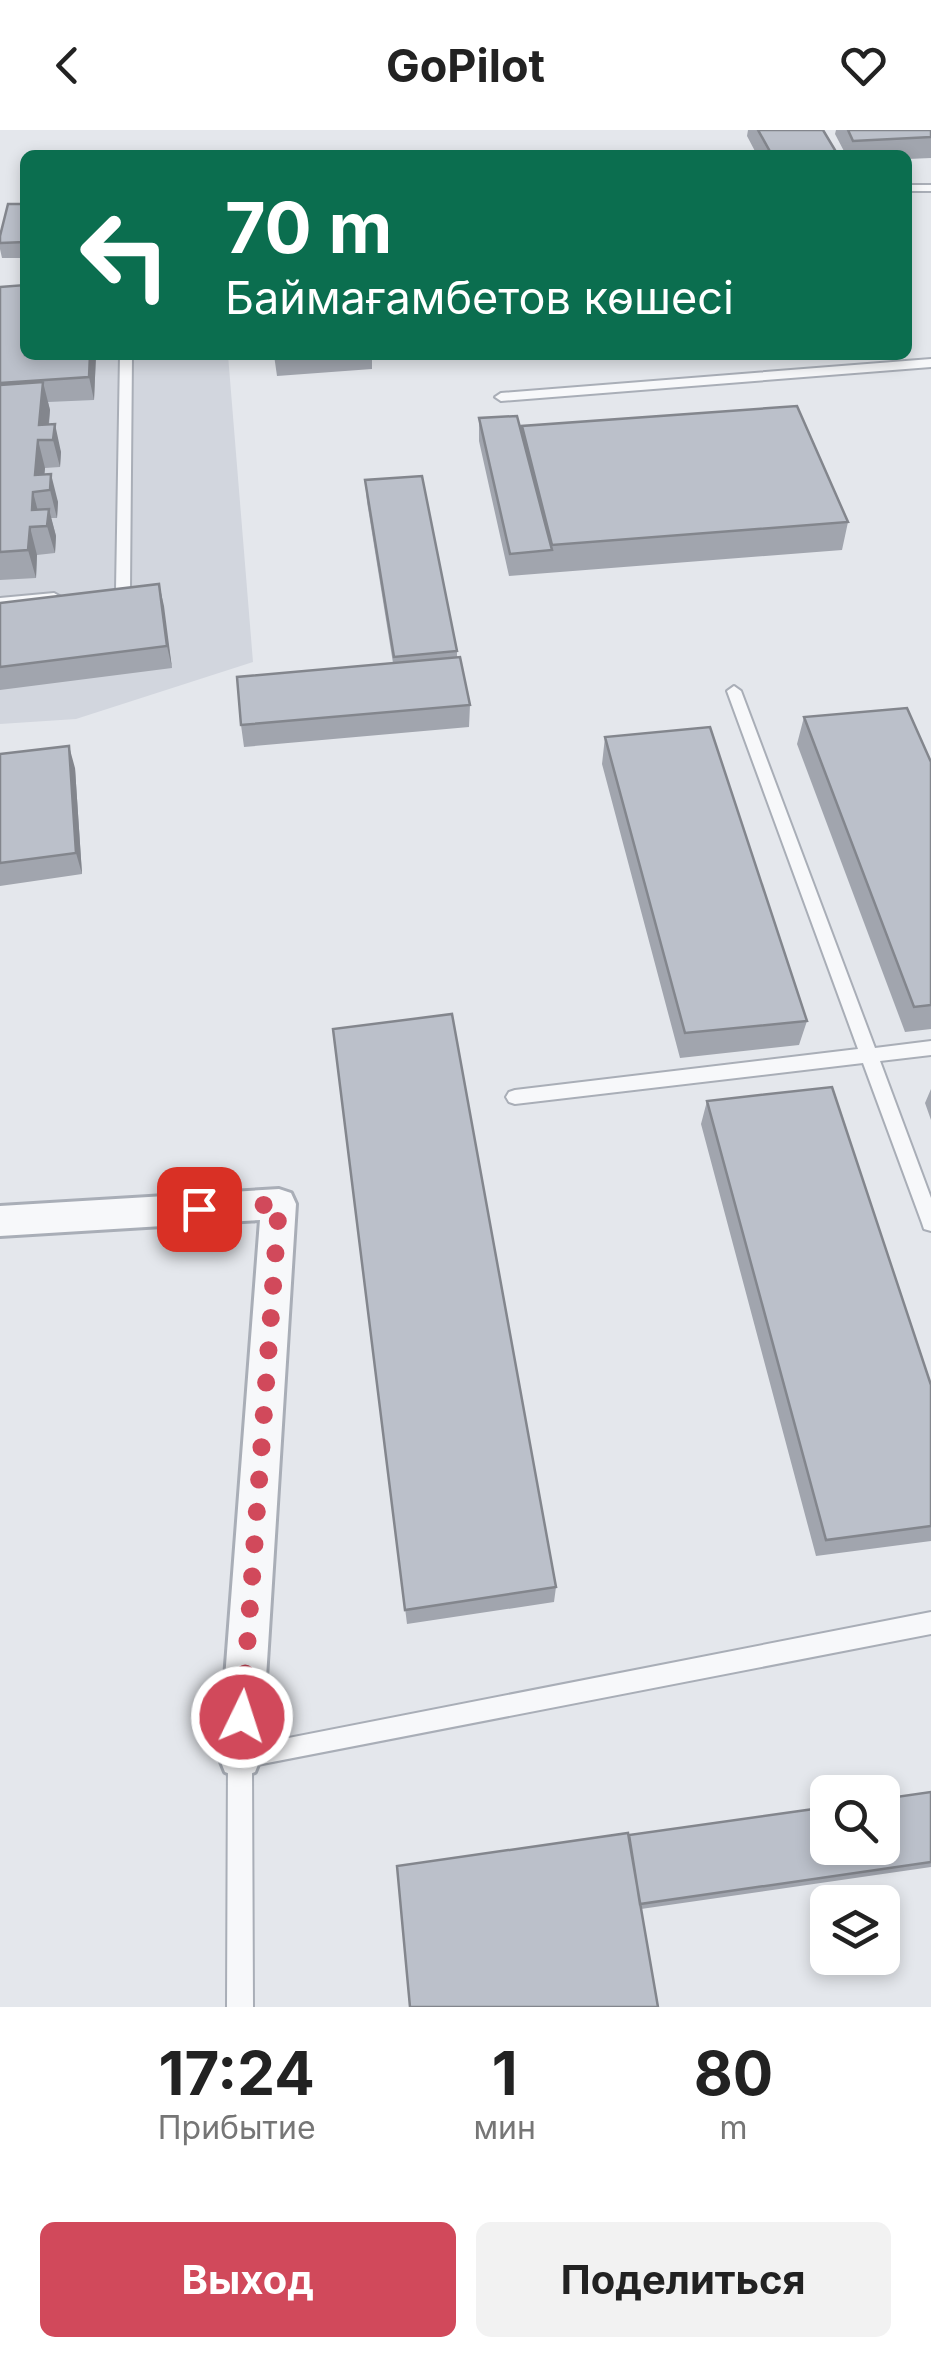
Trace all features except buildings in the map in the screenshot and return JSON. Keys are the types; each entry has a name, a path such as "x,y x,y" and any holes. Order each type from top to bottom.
{"street":[{"path":"0,1221 279,1204 240,1756"}],"lane":[{"path":"105,592 130,589 126,360"},
{"path":"501,397 931,363"},
{"path":"0,602 70,595"},
{"path":"734,691 931,1223"},
{"path":"515,1097 931,1048"},
{"path":"240,2007 240,1756 931,1623"}],"shaded area":[{"path":"0,297 20,343 20,360 228,360 253,662 76,719 0,724"}],"route":[{"path":"199,1209 279,1204 242,1717"}]}
